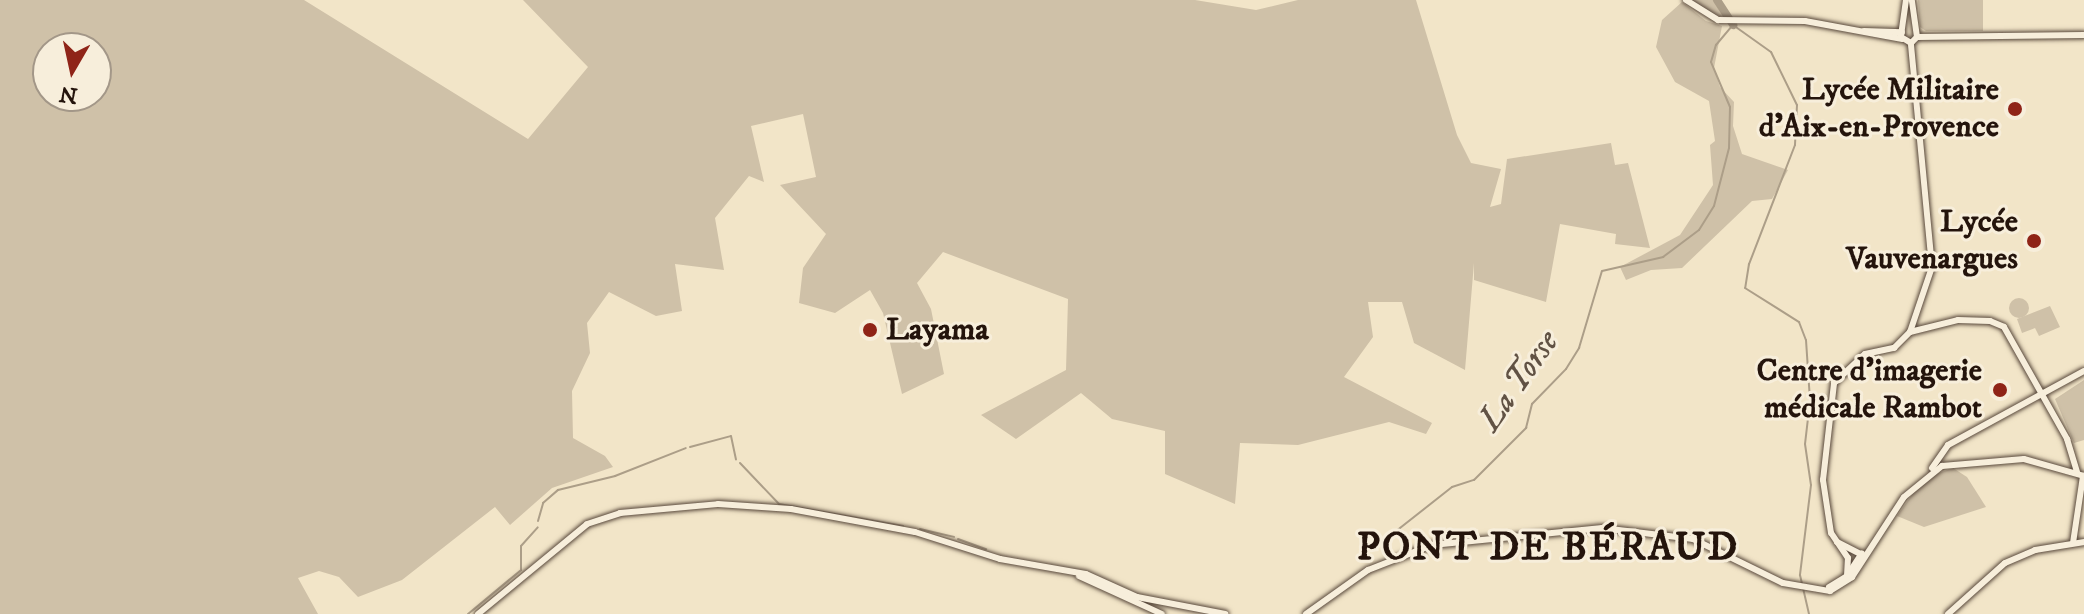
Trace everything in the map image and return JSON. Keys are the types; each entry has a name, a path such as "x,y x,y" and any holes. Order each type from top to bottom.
{"main road":[{"path":"1686,0 1711,18 1728,21 1805,21 1852,30 1908,33 2084,35"},
{"path":"1847,576 1848,558 1828,520 1822,467 1833,428 1835,381 1865,354 1894,348 1910,332 1920,321 1931,276 1933,241 1908,33 1909,0"},
{"path":"1920,321 1936,325 1998,323 2067,439 2081,474 2073,543"},
{"path":"1306,614 1368,570 1432,545 1621,529 1693,539 1796,586 1840,588 1897,500 1938,461 1948,445 2000,421 2040,392 2084,371"},
{"path":"1938,461 1949,464 2024,459 2081,474"},
{"path":"1809,588 1829,587 1847,576 1910,491 1949,464"},
{"path":"478,614 573,534 603,517 665,507 746,505 872,524 943,539 1000,559 1069,569 1162,601 1225,614"},
{"path":"1837,542 1862,556"},
{"path":"1948,614 2005,563 2084,542"},
{"path":"1069,569 1158,612 1162,601"}],"shaded area":[{"path":"0,0 304,0 528,139 588,67 523,0 1195,0 1256,10 1298,0 1416,0 1457,135 1471,163 1501,169 1490,207 1501,204 1507,159 1611,143 1615,165 1628,163 1650,248 1615,244 1616,234 1560,224 1546,302 1474,280 1474,263 1465,370 1414,343 1402,302 1368,302 1373,337 1344,377 1432,423 1426,434 1389,422 1298,445 1240,443 1235,504 1165,474 1165,431 1112,419 1081,393 1016,439 981,415 1066,370 1068,299 943,252 917,283 931,309 944,374 902,394 883,313 870,290 835,313 799,303 803,268 826,234 780,185 816,177 803,114 751,126 764,182 749,176 715,218 724,270 675,264 682,311 656,316 609,292 587,323 590,353 572,391 573,438 605,456 613,467 552,488 510,525 495,507 402,580 358,597 339,577 319,571 298,578 318,614 0,614"},
{"path":"1690,0 1720,0 1731,19 1709,13"},
{"path":"1918,0 1983,0 1983,31 1926,31 1920,27"},
{"path":"1682,2 1706,21 1722,26 1714,68 1720,87 1734,102 1733,126 1742,154 1788,170 1772,199 1752,201 1682,268 1651,270 1626,280 1620,267 1680,235 1713,185 1710,145 1715,141 1709,101 1675,82 1656,47 1662,20"},
{"path":"2019,298 2026,301 2029,308 2026,315 2019,318 2012,315 2009,308 2012,301"},
{"path":"2050,306 2060,327 2039,336 2035,328 2022,333 2017,319"},
{"path":"2084,380 2084,440 2074,443 2055,399"},
{"path":"1953,468 1967,477 1986,507 1924,527 1897,516 1914,492 1936,474"}],"waterway":[{"name":"La Torse","path":"1717,0 1733,25"},
{"name":"La Torse","path":"1386,539 1452,487 1474,480 1526,428 1532,404 1566,369 1579,348 1602,271 1663,257 1699,230 1714,206 1729,148 1730,107 1711,62 1716,45 1733,25 1771,52 1797,105 1795,145 1749,264 1745,288 1799,322 1806,340 1810,401 1805,444 1811,485 1800,575 1809,614"},
{"path":"690,447 731,436 736,459"},
{"path":"538,521 543,503 558,490 615,476 686,448"},
{"name":"La Torse","path":"740,463 779,504 903,526"},
{"path":"468,614 521,570 521,546 538,527"},
{"name":"La Torse","path":"920,529 954,537"},
{"name":"La Torse","path":"958,539 986,549"}],"place":[{"name":"Lycée Militaire d'Aix-en-Provence","path":"2015,109"},
{"name":"Lycée Vauvenargues","path":"2034,241"},
{"name":"Layama","path":"870,330"},
{"name":"Centre d'imagerie médicale Rambot","path":"2000,390"}],"district":[{"name":"PONT DE BÉRAUD","path":"1548,548"}]}
